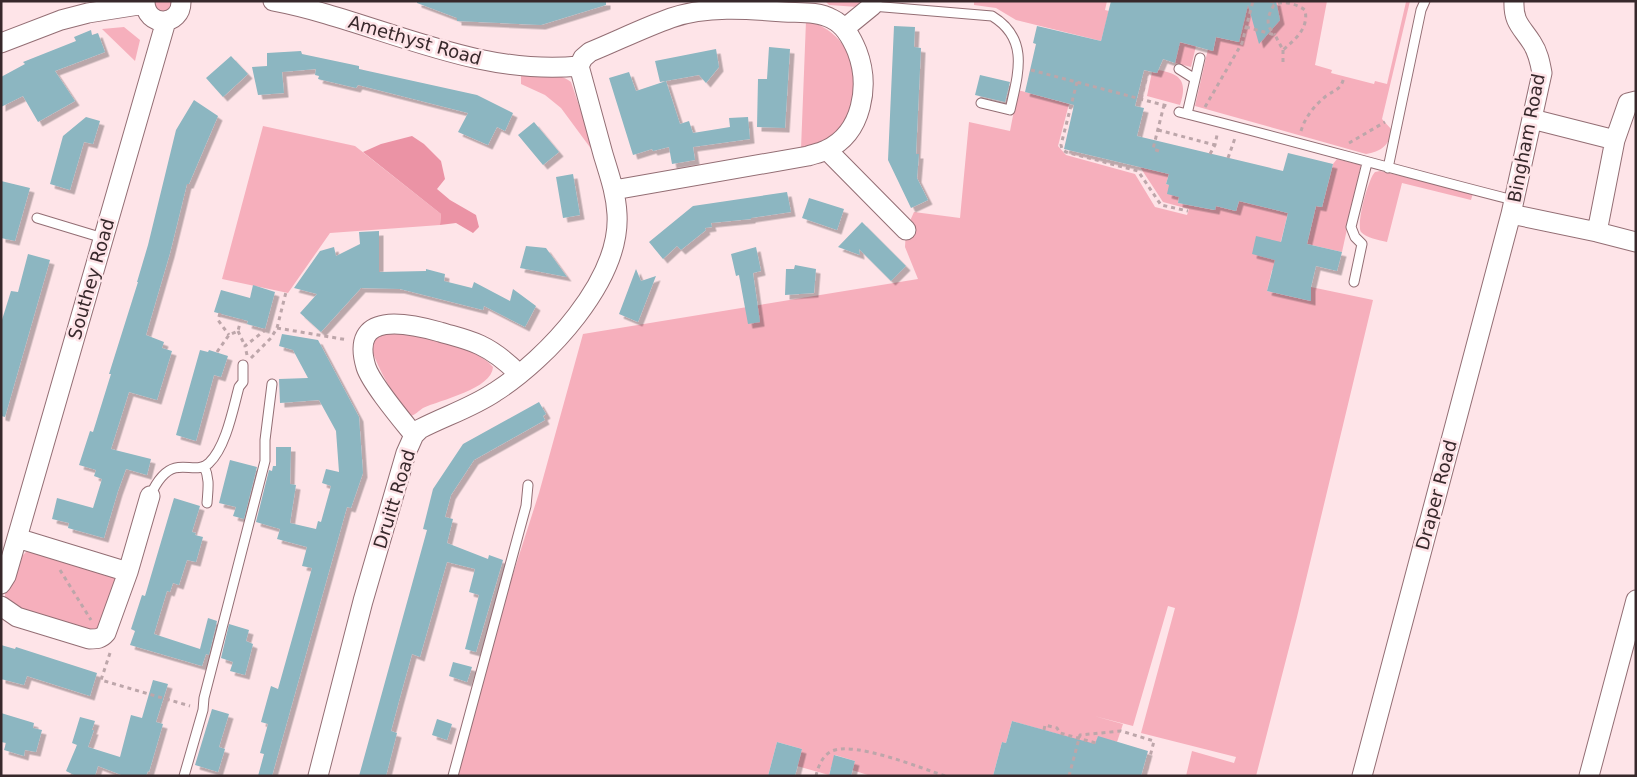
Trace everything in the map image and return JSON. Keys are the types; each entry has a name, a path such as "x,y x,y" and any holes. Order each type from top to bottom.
{"street":[{"path":"1,43 61,20 88,13 145,3 146,10 154,19 166,21 175,17 179,12 181,1"},
{"name":"Amethyst Road","path":"273,1 306,7 455,54 499,63 560,68 579,66"},
{"name":"Bingham Road","path":"1514,1 1517,25 1532,43 1540,58 1542,73 1512,207 1636,242"},
{"path":"845,28 872,3"},
{"path":"579,66 583,58 590,52 672,18 703,12 736,9 815,8 845,28 862,64 864,82 862,104 850,129 827,150 808,156 614,190"},
{"name":"Southey Road","path":"1,584 6,576 166,21"},
{"name":"Druitt Road","path":"318,776 363,601 406,453 414,435 420,429 472,406 496,392 544,353 563,333 592,292 610,257 617,228 614,190 579,66"},
{"path":"1597,232 1615,140 1628,103 1636,101"},
{"path":"1532,119 1615,140"},
{"path":"827,150 906,230"},
{"name":"Draper Road","path":"1362,776 1512,207"},
{"path":"414,435 366,368 362,349 366,336 377,326 392,323 407,324 481,345 507,362 519,374"},
{"path":"1,606 17,617 89,639 102,638 112,621 150,496"},
{"path":"17,538 128,572"},
{"path":"1589,776 1636,600"}],"lane":[{"path":"1388,168 1421,10 1425,1"},
{"path":"872,3 992,16 1003,23 1018,53 1019,68 1010,110 980,103"},
{"path":"1200,58 1183,113 1344,155 1512,207"},
{"path":"1179,69 1195,79"},
{"path":"1354,282 1362,244 1355,237 1351,227 1367,163"},
{"path":"37,218 103,238"},
{"path":"150,496 157,483 174,468 199,468 209,463 224,439 239,387 243,382 244,365"},
{"path":"184,776 203,710 206,689 265,461 265,440 272,384"},
{"path":"204,466 209,483 207,503"},
{"path":"452,776 526,506 528,485"}],"path":[{"path":"1202,112 1240,46 1253,1"},
{"path":"1270,1 1300,7 1305,10 1306,14 1302,32 1282,50"},
{"path":"1277,3 1267,21 1269,29 1282,50 1283,64"},
{"path":"1246,26 1275,36"},
{"path":"1019,68 1172,107 1183,113"},
{"path":"1140,99 1148,71"},
{"path":"1298,143 1303,124 1312,109 1328,95 1340,88 1344,77"},
{"path":"1077,82 1061,145 1062,149 1066,152 1138,171 1161,204 1188,212"},
{"path":"1159,151 1154,149 1164,105"},
{"path":"1344,155 1347,145 1385,122 1387,113"},
{"path":"1210,154 1215,145 1220,123"},
{"path":"1228,158 1239,127"},
{"path":"1158,130 1215,145"},
{"path":"241,319 238,331 249,360 272,338 277,328 286,292"},
{"path":"220,313 218,320 229,335"},
{"path":"245,346 264,331 266,326"},
{"path":"277,328 364,343"},
{"path":"217,352 229,335 238,331"},
{"path":"46,546 102,638 111,649 101,680 203,710"},
{"path":"1044,730 1046,725 1057,728 1060,732 1096,743"},
{"path":"1069,776 1080,735 1120,731 1154,741 1144,776"},
{"path":"816,776 821,762 829,753 835,750 860,750 945,776"}],"shaded area":[{"path":"152,1 172,1 171,10 158,13"},
{"path":"825,1 865,1 858,7 829,5"},
{"path":"974,1 1107,1 1105,10 1109,11 1101,41 1016,20 996,8 974,5"},
{"path":"1242,1 1327,1 1315,65 1332,70 1331,73 1374,84 1375,81 1387,84 1406,2 1404,1 1410,1 1382,119 1391,129 1389,139 1384,147 1376,152 1366,154 1195,106 1208,49 1213,51 1216,37 1239,42"},
{"path":"806,21 828,30 844,47 850,57 853,68 855,93 845,122 839,130 824,140 801,149"},
{"path":"124,27 140,40 135,61 102,29"},
{"path":"1179,42 1196,46 1191,67 1175,63"},
{"path":"1158,70 1173,74 1181,81 1183,91 1180,105 1147,96 1152,72 1157,73"},
{"path":"521,72 560,76 571,82 591,141 592,150 561,108 545,95 521,84"},
{"path":"1018,90 1069,104 1058,146 1066,155 1135,174 1155,207 1187,215 1189,209 1163,202 1140,167 1169,174 1166,184 1179,197 1178,203 1214,210 1216,206 1236,211 1239,201 1288,213 1277,257 1289,274 1272,270 1267,291 1311,301 1311,287 1373,300 1297,617 1256,776 1186,776 1192,751 1234,763 1236,757 1141,733 1175,608 1168,606 1133,726 1094,716 1123,724 1117,742 1098,737 1087,776 1062,776 1072,738 1012,721 1006,743 1002,742 993,776 871,776 852,770 855,761 835,755 829,775 797,766 802,749 777,742 768,776 457,776 505,599 539,493 583,334 918,279 905,247 906,230 914,212 960,218 969,122 1010,131"},
{"path":"263,126 355,146 441,214 440,225 330,233 288,293 222,279"},
{"path":"412,136 424,144 441,161 445,179 437,189 450,200 476,215 479,227 473,233 456,223 440,225 441,214 363,152 381,144"},
{"path":"1337,159 1361,165 1342,252 1307,244 1316,206 1322,207 1333,164"},
{"path":"1380,171 1473,193 1471,200 1402,183 1387,242 1363,234 1360,227 1361,211 1369,183 1375,172"},
{"path":"384,332 411,335 458,346 484,359 493,367 490,375 484,382 475,388 423,408 410,416 387,383 371,347 375,339"},
{"path":"32,551 113,576 116,580 103,626 92,631 21,611 5,601 5,593 19,559 26,552"}],"building":[{"path":"417,1 606,1 606,5 541,25 457,21 457,18 417,3"},
{"path":"1111,1 1276,1 1280,20 1259,44 1248,5 1239,42 1216,37 1213,51 1180,42 1175,63 1163,59 1157,73 1144,70 1135,106 1144,108 1137,136 1283,171 1288,153 1333,164 1322,207 1316,206 1307,244 1342,252 1337,271 1316,266 1311,287 1311,301 1267,291 1275,260 1252,254 1256,236 1281,242 1288,213 1239,201 1236,211 1216,206 1215,210 1178,203 1179,197 1167,194 1169,185 1166,184 1169,174 1064,149 1074,105 1025,92 1036,44 1033,43 1037,26 1101,41"},
{"path":"894,26 915,27 914,47 921,48 916,154 919,154 917,178 928,200 911,208 888,160"},
{"path":"91,30 92,35 98,33 105,52 55,71 75,101 38,122 23,96 1,107 1,77 25,64 23,62 76,41 74,37"},
{"path":"769,47 790,49 785,128 757,127 758,79 767,79"},
{"path":"716,49 719,67 706,83 699,75 660,82 655,61"},
{"path":"301,51 302,54 359,66 359,69 477,95 513,113 505,131 497,127 488,145 458,132 468,113 358,85 356,88 318,79 319,76 315,75 316,69 282,72 284,93 258,95 252,67 267,66 267,53"},
{"path":"231,56 248,74 223,97 206,78"},
{"path":"629,72 636,91 666,81 680,124 689,121 693,133 730,127 729,118 748,117 750,139 693,147 695,160 672,164 669,147 653,151 652,149 633,155 609,78"},
{"path":"980,75 1010,82 1005,102 975,95"},
{"path":"194,100 218,116 189,184 187,184 170,253 146,335 164,342 162,348 172,351 157,400 129,392 111,449 151,459 147,475 126,469 104,538 68,528 69,523 52,519 57,498 93,508 102,479 94,476 96,470 79,465 90,431 93,432 138,282 176,130"},
{"path":"86,117 100,121 93,144 84,142 70,190 50,184 63,136"},
{"path":"534,122 559,152 543,165 518,135"},
{"path":"573,174 580,215 563,218 556,177"},
{"path":"1,181 30,188 15,241 1,238"},
{"path":"787,192 791,212 711,223 712,227 705,228 706,230 681,250 677,246 663,259 649,242 693,206"},
{"path":"809,198 844,209 837,230 802,218"},
{"path":"862,222 906,266 891,281 859,249 860,255 838,247"},
{"path":"379,231 379,272 426,271 426,269 445,274 444,281 472,288 474,282 510,301 513,289 536,306 525,327 484,306 483,310 400,289 361,288 321,332 300,313 317,294 294,288 320,251 334,247 336,256 360,244 359,232"},
{"path":"526,246 546,248 567,277 520,268"},
{"path":"756,247 761,271 753,273 760,322 748,324 739,275 736,276 731,254"},
{"path":"28,254 50,260 5,417 1,416 1,323 11,291 18,292"},
{"path":"795,265 816,269 814,293 785,295 786,269 794,269"},
{"path":"636,269 641,281 656,276 638,322 619,314"},
{"path":"253,285 275,292 265,329 247,324 248,321 214,312 221,290 250,298"},
{"path":"282,334 318,340 359,417 363,473 351,508 347,507 272,776 258,776 264,754 260,753 268,724 261,722 271,686 278,689 312,568 302,566 307,547 277,539 280,529 256,522 269,470 272,471 273,466 276,466 276,447 291,447 290,484 296,485 290,523 316,529 318,521 321,522 331,486 322,483 326,469 339,472 336,431 319,400 280,403 279,379 308,378 293,350 279,346"},
{"path":"200,350 208,352 209,350 228,356 221,377 214,375 196,441 176,435"},
{"path":"539,402 546,414 543,416 545,420 474,460 451,495 445,517 453,519 447,543 488,559 489,555 503,560 476,652 465,649 479,595 469,592 475,569 447,562 420,657 412,654 391,731 397,733 386,776 359,776 427,530 423,529 433,489 463,444"},
{"path":"230,460 257,467 244,519 233,516 236,507 219,503"},
{"path":"174,498 200,506 192,532 203,537 196,562 187,560 179,585 173,583 170,592 167,591 154,634 200,649 208,618 217,621 209,655 206,654 202,666 130,645 135,631 131,629 142,595 145,596"},
{"path":"229,624 249,630 246,641 253,644 245,675 230,671 233,662 221,658"},
{"path":"1,645 15,649 16,647 97,673 90,696 27,676 24,685 1,679"},
{"path":"453,662 472,667 467,682 449,676"},
{"path":"153,680 168,684 156,722 163,724 149,772 146,776 124,776 98,766 95,776 76,776 66,771 77,745 72,743 80,717 95,721 88,747 120,757 131,715 142,718"},
{"path":"212,709 229,714 219,747 225,749 218,772 195,765"},
{"path":"1,713 34,723 33,728 42,730 36,752 25,750 24,756 4,750 6,743 1,742"},
{"path":"437,719 452,724 447,740 432,735"},
{"path":"1012,721 1095,744 1098,736 1148,751 1141,776 993,776 1002,742 1006,743"},
{"path":"777,742 802,749 795,776 768,776"},
{"path":"834,755 855,761 851,776 829,776"}]}
